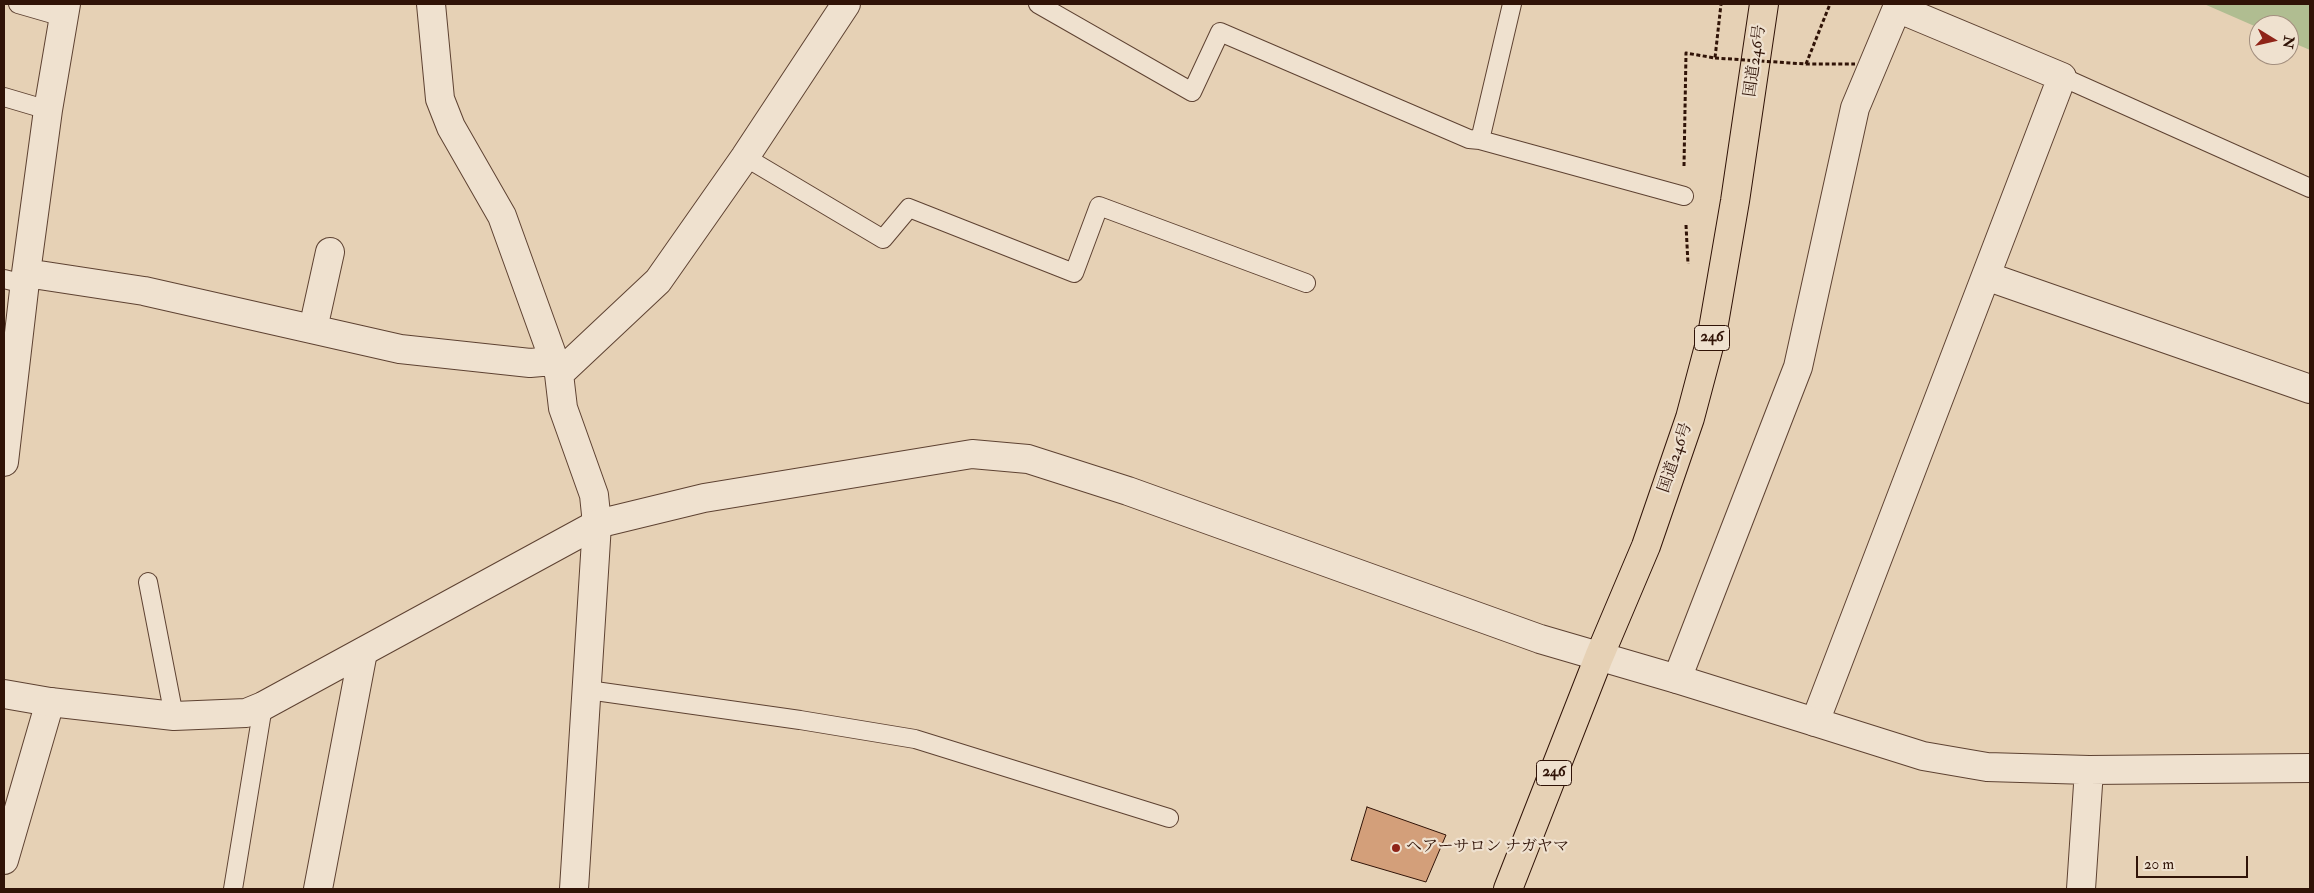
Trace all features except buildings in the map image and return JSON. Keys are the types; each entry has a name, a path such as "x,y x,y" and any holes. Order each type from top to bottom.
{"highway":[{"name":"国道246号","path":"1508,889 1599,657 1646,546 1690,418 1712,335 1735,202 1764,4"}],"street":[{"path":"431,4 440,99 451,127 502,216 556,368 563,408 594,495 598,524 574,889"},
{"path":"556,368 658,280 745,157 846,4"},
{"path":"1677,679 1798,367 1855,108 1898,8 2062,77 1814,722"},
{"path":"4,462 18,279 65,11"},
{"path":"313,329 330,252"},
{"path":"1986,276 2310,389"},
{"path":"18,279 144,291 400,349 530,363 556,368"},
{"path":"4,694 50,702 174,716 246,713 263,706 364,652 598,524 704,498 972,454 1028,458 1128,491 1540,639 1677,679 1923,756 1987,766 2089,770 2310,768"},
{"path":"318,889 364,652"},
{"path":"4,860 50,702"},
{"path":"2081,889 2089,770"}],"lane":[{"path":"18,4 65,11"},
{"path":"1038,4 1192,92 1220,32 1469,139 1480,140 1684,196"},
{"path":"1480,140 1512,4"},
{"path":"2062,77 2310,188"},
{"path":"4,97 48,110"},
{"path":"745,157 883,239 909,208 1074,273 1098,206 1306,283"},
{"path":"148,582 174,716"},
{"path":"588,690 800,720 915,739 1169,818"},
{"path":"233,889 263,706"}],"path":[{"path":"1715,58 1721,4"},
{"path":"1806,64 1830,4"},
{"path":"1689,272 1684,196 1686,53 1715,58 1806,64 1855,64"}],"green space":[{"path":"2204,4 2310,4 2310,50 2299,45 2299,15 2249,15 2249,24"}],"place":[{"name":"ヘアーサロン ナガヤマ","path":"1396,848"}]}
